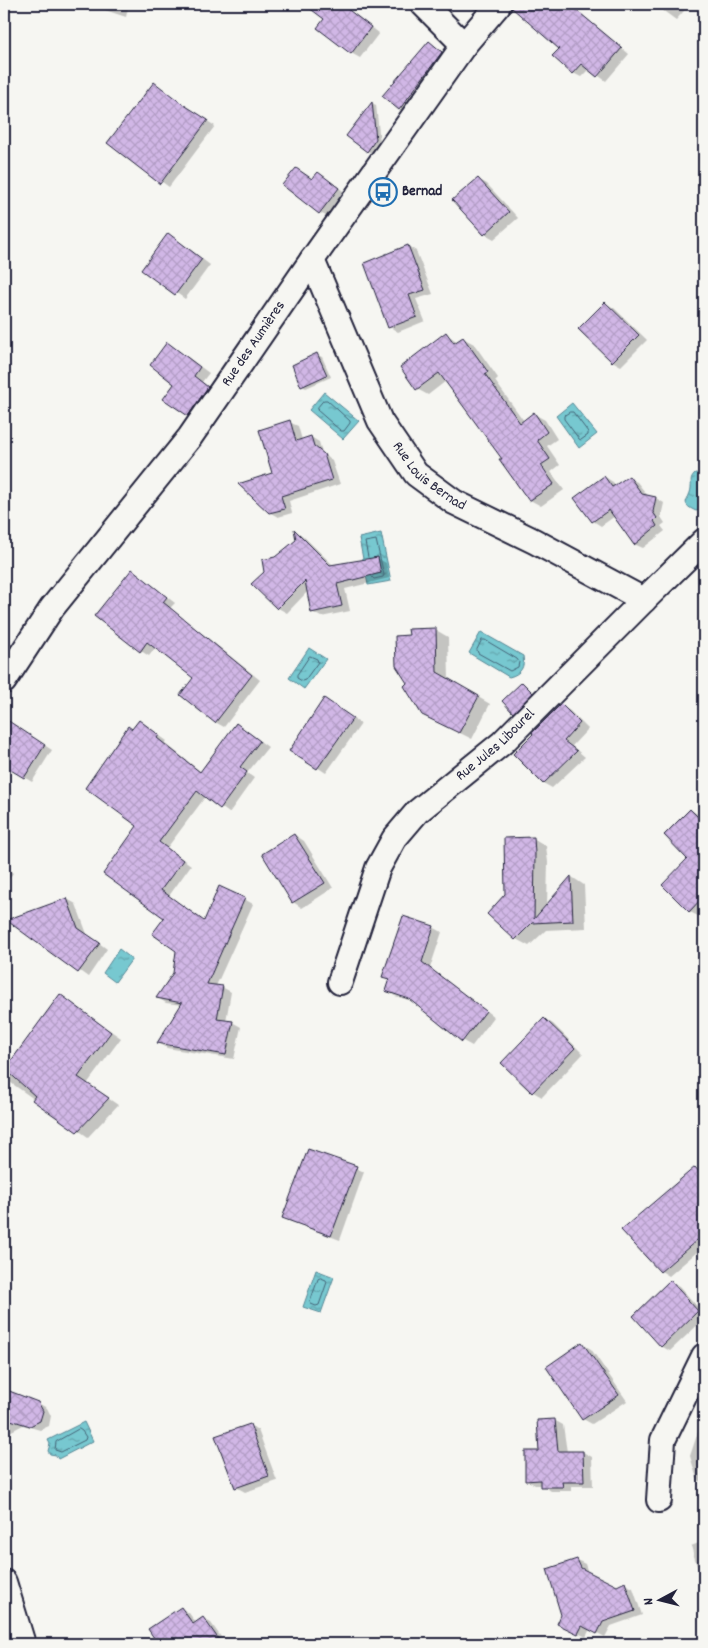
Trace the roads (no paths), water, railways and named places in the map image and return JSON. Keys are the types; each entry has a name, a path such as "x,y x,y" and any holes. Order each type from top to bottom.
{"street":[{"path":"423,4 464,45"},
{"name":"Rue des Aumières","path":"4,681 52,608 190,437 464,45 500,4"},
{"name":"Rue Louis Bernad","path":"312,260 380,421 416,474 454,502 534,541 644,600"},
{"name":"Rue Jules Libourel","path":"340,982 378,868 394,839 417,812 502,743 704,541"},
{"path":"659,1500 664,1440 704,1356"},
{"path":"4,1582 23,1644"}],"water":[{"path":"324,392 359,421 343,439 309,410"},
{"path":"572,403 597,434 579,448 556,416"},
{"path":"695,473 702,474 704,477 704,505 701,510 696,511 687,506 686,503 690,492 691,479"},
{"path":"381,533 391,581 368,585 359,538"},
{"path":"481,632 523,656 523,667 519,672 509,677 469,653"},
{"path":"309,648 326,659 304,689 289,678"},
{"path":"119,949 132,959 115,982 103,973"},
{"path":"316,1270 334,1277 321,1313 303,1307"},
{"path":"84,1422 93,1441 58,1459 56,1455 50,1454 48,1451 50,1444 48,1440"}],"place":[{"name":"Bernad","path":"383,192"}]}
